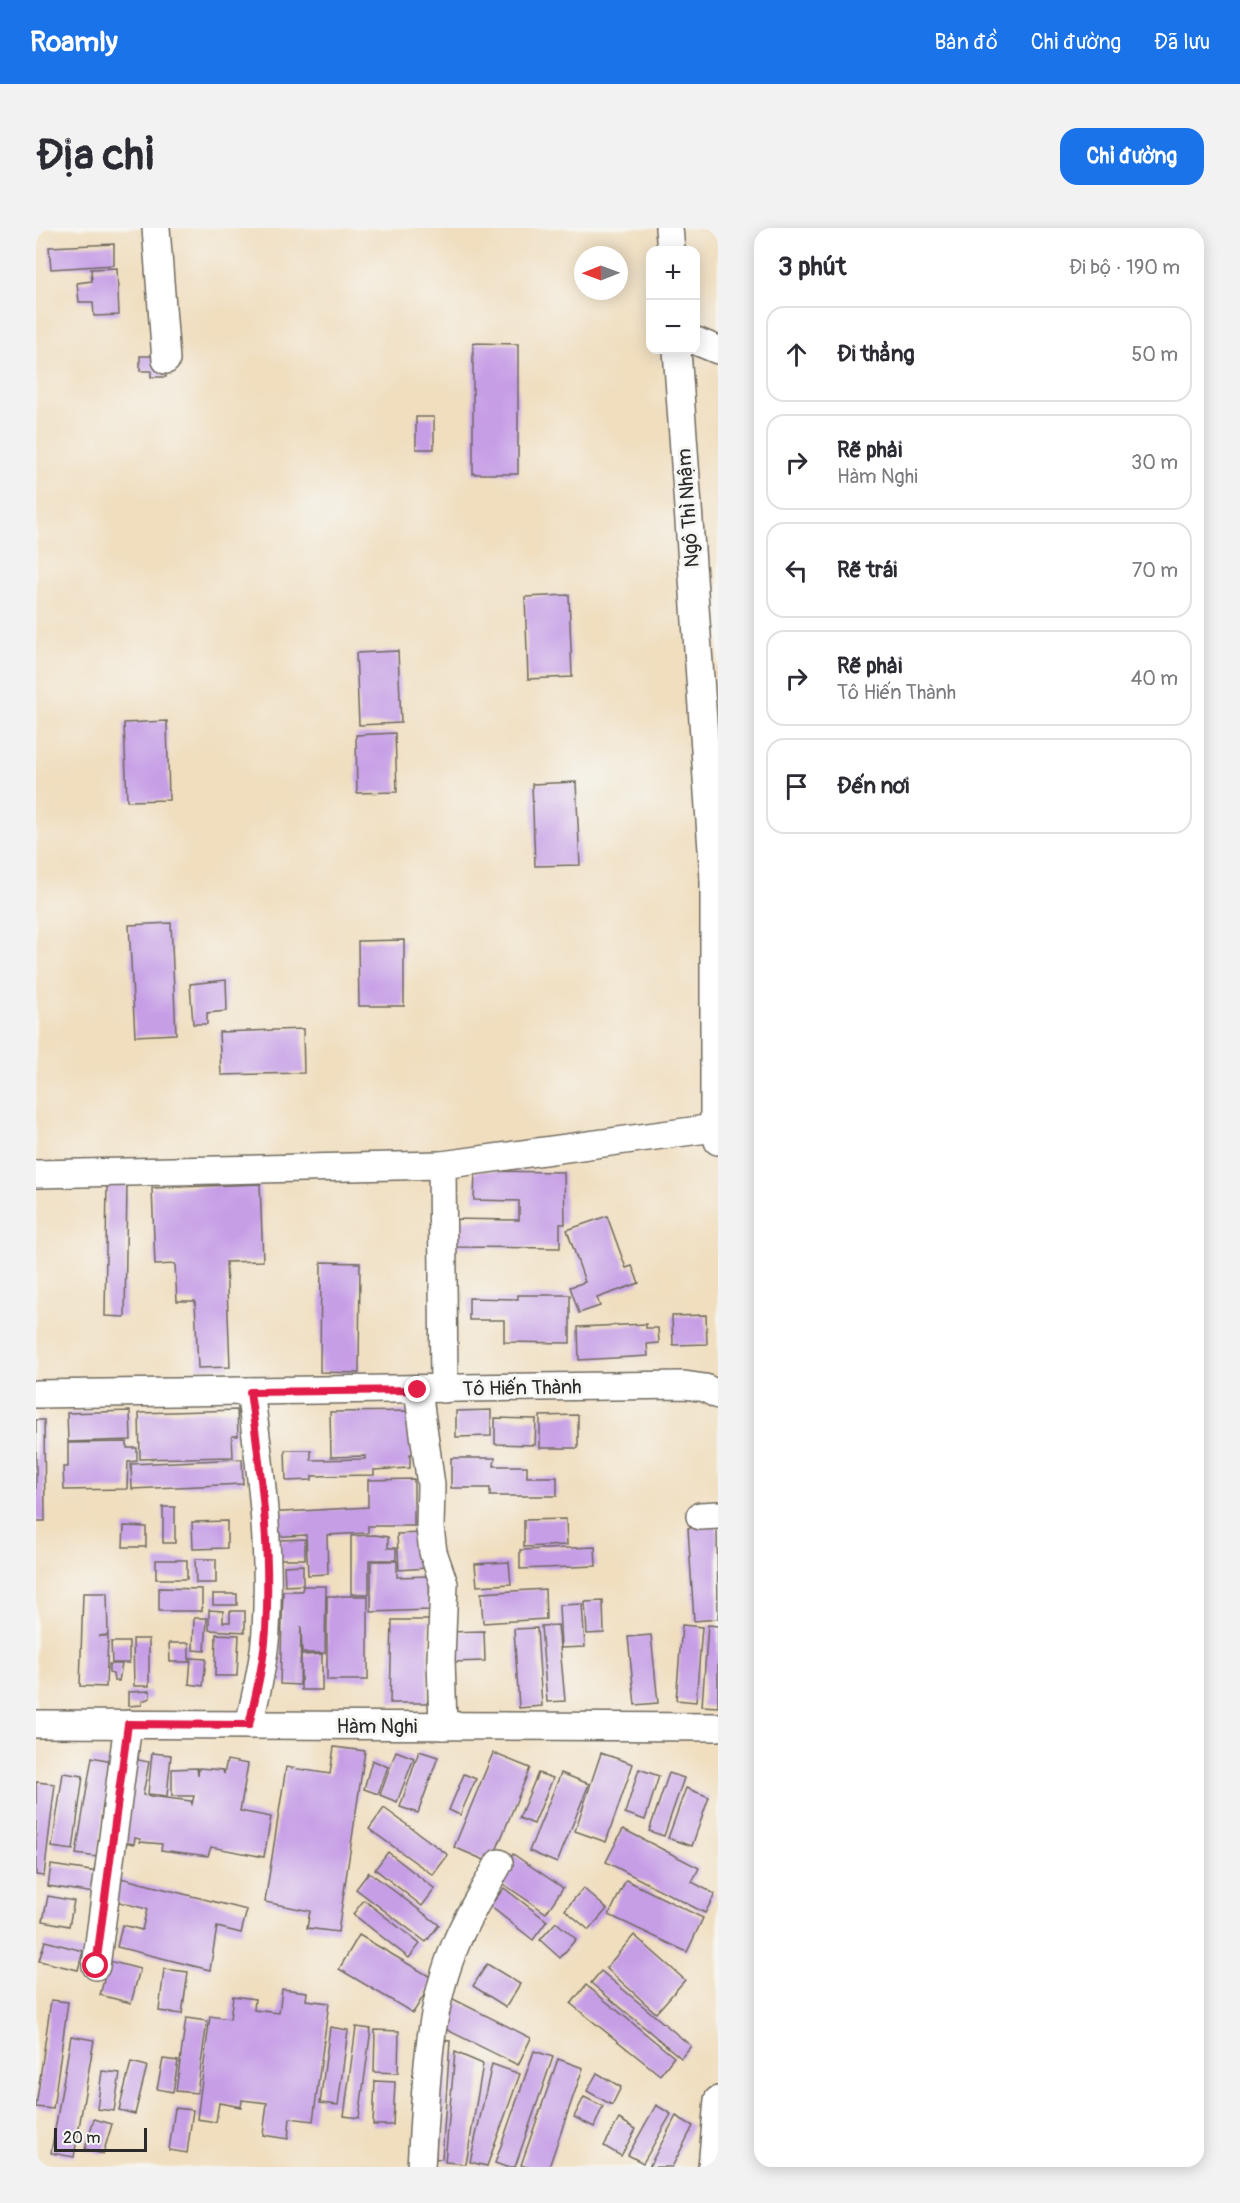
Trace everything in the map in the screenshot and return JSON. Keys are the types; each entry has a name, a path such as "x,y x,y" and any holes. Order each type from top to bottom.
{"street":[{"path":"156,228 166,360"},
{"path":"669,228 671,246"},
{"path":"700,343 718,350"},
{"name":"Ngô Thì Nhậm","path":"677,354 716,878 716,1135"},
{"path":"36,1174 442,1165 716,1135"},
{"path":"442,1165 444,1389"},
{"name":"Tô Hiến Thành","path":"36,1394 684,1385 705,1388 718,1395"},
{"path":"418,1390 431,1485 430,1528 433,1552 444,1584 441,1659 444,1726"},
{"path":"249,1725 266,1630 265,1535 260,1461 250,1392"},
{"name":"Hàm Nghi","path":"36,1724 718,1727"},
{"path":"96,1966 128,1724"},
{"path":"421,2167 426,2083 436,2004 457,1940 498,1863"},
{"path":"712,2167 718,2100"}],"building":[{"path":"114,244 114,265 51,269 49,247"},
{"path":"117,268 119,315 94,316 93,302 79,302 77,283 92,281 91,269"},
{"path":"473,343 518,344 518,474 473,474"},
{"path":"140,356 166,356 166,377 151,377 151,371 140,371"},
{"path":"416,417 434,417 434,449 416,449"},
{"path":"569,595 572,677 528,679 525,597"},
{"path":"398,651 401,723 359,725 356,653"},
{"path":"167,721 169,800 127,801 124,723"},
{"path":"395,733 397,792 357,793 356,735"},
{"path":"576,782 580,865 535,866 532,784"},
{"path":"171,923 176,1034 135,1036 129,925"},
{"path":"404,940 404,1006 359,1006 358,941"},
{"path":"226,980 227,1011 207,1013 207,1024 193,1024 190,984"},
{"path":"303,1029 304,1073 221,1075 219,1032"},
{"path":"475,1171 564,1172 565,1224 560,1224 560,1248 447,1247 447,1219 519,1220 519,1201 474,1200"},
{"path":"107,1184 127,1184 125,1317 105,1316"},
{"path":"260,1184 263,1261 226,1262 230,1367 198,1368 195,1301 177,1301 175,1264 155,1265 152,1188"},
{"path":"607,1216 626,1268 632,1266 639,1283 597,1298 600,1306 579,1313 570,1287 585,1282 567,1230"},
{"path":"321,1262 360,1263 359,1373 320,1372"},
{"path":"518,1295 570,1295 570,1343 504,1342 504,1320 469,1320 469,1298 518,1299"},
{"path":"706,1315 707,1344 673,1345 672,1316"},
{"path":"646,1324 646,1328 658,1328 659,1343 647,1344 648,1356 579,1360 578,1327"},
{"path":"237,1410 238,1436 232,1436 233,1457 140,1459 139,1413"},
{"path":"491,1410 491,1436 456,1437 456,1411"},
{"path":"130,1411 131,1440 68,1442 67,1413"},
{"path":"415,1411 416,1454 410,1454 410,1468 374,1470 374,1475 312,1476 312,1480 286,1481 285,1450 311,1450 311,1460 365,1459 365,1456 331,1457 330,1412"},
{"path":"578,1415 578,1448 540,1448 540,1416"},
{"path":"495,1418 536,1419 535,1445 495,1444"},
{"path":"36,1420 44,1420 45,1521 36,1521"},
{"path":"127,1442 127,1448 137,1448 137,1461 128,1462 127,1489 64,1490 63,1467 68,1467 68,1443"},
{"path":"451,1458 495,1458 494,1466 527,1466 527,1477 557,1477 557,1496 490,1496 490,1488 451,1488"},
{"path":"242,1459 243,1484 132,1489 131,1464"},
{"path":"414,1479 414,1526 368,1526 368,1533 327,1535 328,1574 308,1575 306,1535 268,1537 267,1513 368,1507 368,1480"},
{"path":"163,1507 175,1507 175,1543 163,1543"},
{"path":"566,1519 567,1545 524,1547 524,1520"},
{"path":"227,1521 227,1548 193,1549 192,1522"},
{"path":"124,1526 146,1527 146,1547 123,1547"},
{"path":"717,1526 718,1619 694,1621 688,1528"},
{"path":"424,1533 426,1568 399,1570 397,1534"},
{"path":"351,1536 388,1537 388,1548 396,1548 396,1560 369,1560 369,1594 351,1594"},
{"path":"305,1539 305,1559 280,1559 280,1540"},
{"path":"595,1547 596,1566 520,1569 520,1550"},
{"path":"195,1559 216,1559 216,1583 196,1583"},
{"path":"156,1560 187,1560 187,1579 156,1579"},
{"path":"371,1561 397,1561 397,1577 429,1576 430,1610 371,1612"},
{"path":"509,1562 511,1584 477,1586 475,1564"},
{"path":"303,1565 303,1585 285,1586 284,1566"},
{"path":"303,1586 326,1586 325,1653 302,1653 301,1626 300,1685 280,1684 283,1591 302,1591"},
{"path":"159,1588 202,1589 202,1611 159,1611"},
{"path":"545,1589 546,1619 483,1623 481,1593"},
{"path":"83,1593 107,1593 108,1635 99,1636 108,1636 106,1687 80,1686"},
{"path":"213,1594 237,1594 237,1605 213,1605"},
{"path":"327,1596 368,1596 368,1680 327,1680"},
{"path":"603,1601 604,1633 587,1634 585,1602"},
{"path":"582,1604 585,1647 561,1648 559,1605"},
{"path":"209,1610 223,1611 223,1622 230,1622 230,1611 245,1611 245,1632 209,1630"},
{"path":"194,1618 207,1618 205,1651 193,1650"},
{"path":"392,1620 429,1620 428,1703 390,1703"},
{"path":"558,1625 565,1701 547,1702 541,1626"},
{"path":"682,1625 702,1627 696,1702 676,1700"},
{"path":"708,1625 718,1626 718,1707 702,1706"},
{"path":"537,1628 542,1706 519,1708 514,1629"},
{"path":"484,1631 485,1661 450,1662 448,1632"},
{"path":"216,1634 239,1635 237,1676 215,1676"},
{"path":"651,1635 658,1703 635,1705 628,1637"},
{"path":"133,1639 149,1639 149,1686 134,1686"},
{"path":"111,1642 129,1642 129,1663 112,1663"},
{"path":"169,1643 189,1643 189,1662 170,1662"},
{"path":"322,1654 322,1690 301,1690 301,1655"},
{"path":"191,1658 206,1659 203,1686 189,1684"},
{"path":"109,1664 122,1664 119,1681 114,1681 113,1674 109,1673"},
{"path":"150,1691 150,1698 142,1701 142,1705 128,1706 128,1692"},
{"path":"334,1747 365,1751 338,1932 307,1928 310,1911 265,1902 286,1767 330,1774"},
{"path":"122,1748 139,1751 138,1760 149,1762 143,1795 191,1801 192,1804 194,1796 172,1796 172,1769 197,1768 198,1775 199,1768 223,1770 224,1774 227,1760 248,1764 240,1811 271,1817 264,1857 211,1847 208,1856 161,1850 162,1844 140,1842 140,1839 135,1838 134,1844 114,1840"},
{"path":"396,1751 414,1758 397,1802 380,1795"},
{"path":"419,1751 438,1757 418,1813 400,1807"},
{"path":"152,1753 171,1755 167,1796 148,1794"},
{"path":"493,1753 530,1768 491,1863 454,1847"},
{"path":"601,1753 633,1764 606,1842 575,1831"},
{"path":"92,1757 112,1761 97,1857 76,1854"},
{"path":"372,1760 388,1767 378,1794 364,1789"},
{"path":"639,1769 659,1776 645,1820 625,1813"},
{"path":"63,1773 83,1776 73,1850 52,1847"},
{"path":"538,1773 553,1778 534,1824 519,1818"},
{"path":"561,1773 589,1784 557,1863 529,1851"},
{"path":"669,1773 684,1778 664,1836 649,1831"},
{"path":"464,1774 476,1779 460,1815 449,1810"},
{"path":"36,1782 55,1784 44,1876 36,1875"},
{"path":"686,1788 709,1797 692,1846 668,1838"},
{"path":"384,1808 448,1855 433,1875 369,1829"},
{"path":"623,1829 699,1868 692,1882 715,1894 705,1913 606,1862"},
{"path":"388,1852 435,1889 422,1906 375,1869"},
{"path":"513,1854 563,1888 546,1913 496,1879"},
{"path":"51,1865 98,1872 94,1893 48,1886"},
{"path":"369,1872 439,1925 426,1942 356,1889"},
{"path":"117,1877 247,1910 241,1933 217,1927 210,1970 117,1947 122,1925 142,1930 147,1909 111,1900"},
{"path":"626,1880 703,1918 687,1952 609,1915"},
{"path":"504,1888 547,1921 533,1940 490,1906"},
{"path":"583,1888 607,1909 589,1930 565,1910"},
{"path":"48,1896 74,1901 69,1926 43,1921"},
{"path":"364,1900 420,1944 409,1958 353,1914"},
{"path":"556,1922 576,1939 560,1958 540,1940"},
{"path":"359,1935 434,1979 413,2013 339,1969"},
{"path":"634,1935 685,1980 656,2013 606,1968"},
{"path":"45,1941 83,1951 78,1970 39,1961"},
{"path":"109,1961 140,1969 131,2003 100,1995"},
{"path":"487,1964 520,1984 506,2007 473,1986"},
{"path":"164,1969 188,1972 182,2014 159,2011"},
{"path":"601,1971 691,2046 681,2058 591,1983"},
{"path":"586,1985 674,2057 660,2075 571,2004"},
{"path":"282,1989 307,1992 306,2000 329,2003 313,2121 290,2118 288,2139 263,2135 267,2103 242,2100 241,2107 219,2103 216,2122 197,2119 210,2016 230,2019 233,1996 255,1999 254,2010 279,2013"},
{"path":"451,1998 531,2038 518,2065 437,2025"},
{"path":"51,2000 68,2002 53,2109 36,2107"},
{"path":"186,2018 207,2021 197,2093 176,2091"},
{"path":"330,2027 348,2030 338,2105 320,2103"},
{"path":"356,2027 371,2029 359,2118 344,2116"},
{"path":"375,2030 399,2031 398,2073 374,2072"},
{"path":"71,2036 94,2040 74,2157 51,2153"},
{"path":"433,2039 450,2041 442,2159 425,2158"},
{"path":"534,2051 553,2057 515,2167 506,2167 495,2163"},
{"path":"455,2052 483,2064 466,2164 445,2162"},
{"path":"163,2059 178,2061 173,2092 157,2089"},
{"path":"558,2059 583,2068 549,2167 526,2167 521,2165"},
{"path":"131,2062 147,2066 135,2114 119,2110"},
{"path":"492,2064 520,2074 487,2166 470,2162"},
{"path":"102,2071 120,2073 114,2111 97,2109"},
{"path":"597,2073 621,2087 612,2105 587,2091"},
{"path":"375,2081 395,2082 393,2125 373,2125"},
{"path":"584,2097 603,2106 594,2127 574,2117"},
{"path":"656,2105 671,2114 643,2163 628,2155"},
{"path":"175,2108 193,2110 187,2153 169,2150"},
{"path":"676,2116 693,2126 672,2167 649,2167"},
{"path":"94,2119 112,2124 103,2154 85,2149"},
{"path":"619,2119 636,2129 621,2156 604,2146"}],"route":[{"path":"96,1966 128,1724 249,1725 260,1676 266,1630 265,1535 260,1461 250,1392 418,1390"}]}
